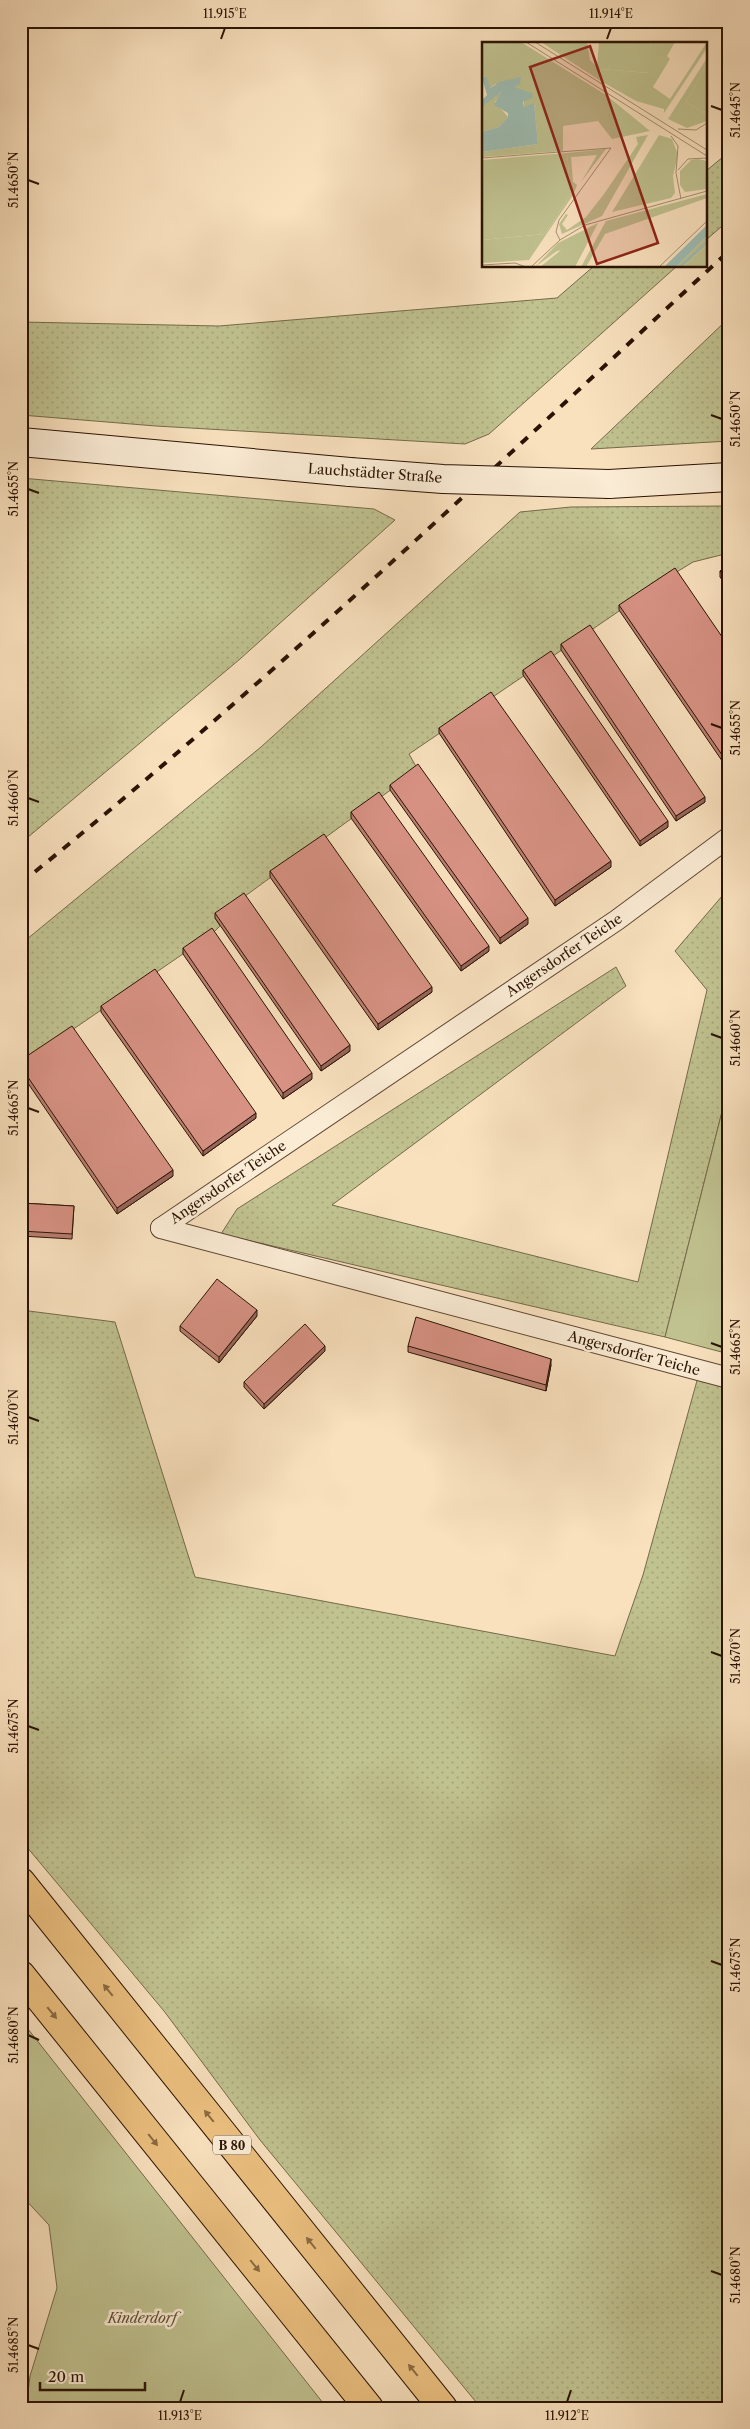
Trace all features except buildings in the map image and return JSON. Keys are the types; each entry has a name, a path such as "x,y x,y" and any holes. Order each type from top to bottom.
{"highway":[{"name":"B 80","path":"21,1882 443,2408"},
{"path":"21,1975 368,2408"}],"main road":[{"name":"Lauchstädter Straße","path":"21,442 443,479 609,484 729,478"}],"lane":[{"name":"Angersdorfer Teiche","path":"729,837 616,920 161,1228 729,1378"}],"green space":[{"path":"729,152 729,220 708,238 708,169"},
{"path":"592,268 675,268 489,434 465,444 156,426 21,415 21,322 219,326 557,298"},
{"path":"729,318 729,441 591,449"},
{"path":"21,478 374,509 395,520 240,659 21,843"},
{"path":"729,506 729,553 693,562 675,573 409,754 418,770 215,918 220,926 212,934 21,1065 21,944 261,747 520,512 571,507"},
{"path":"729,888 729,1084 665,1337 221,1234 237,1209 616,967 626,986 332,1205 638,1282 707,990 675,951"},
{"path":"729,1084 729,1354 665,1337"},
{"path":"21,1310 115,1322 195,1577 615,1656 643,1575 698,1377 729,1385 729,2408 481,2408 260,2140 164,2011 21,1840"},
{"name":"Kinderdorf","path":"28,2029 327,2408 26,2408 30,2376 57,2288 49,2225 21,2195 21,2041"}],"railway":[{"path":"21,883 203,731 292,652 729,251"}]}
